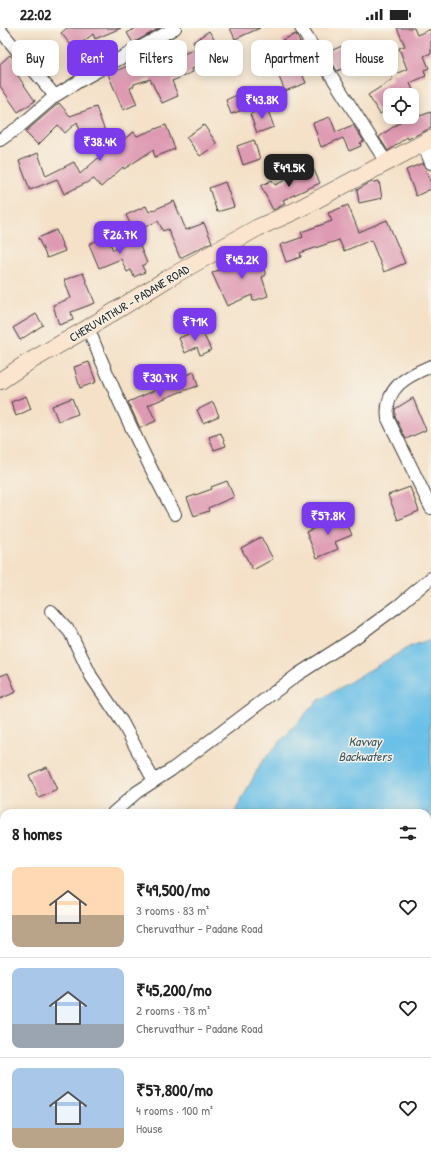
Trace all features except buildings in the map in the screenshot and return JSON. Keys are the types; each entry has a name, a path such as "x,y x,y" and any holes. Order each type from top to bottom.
{"main road":[{"name":"CHERUVATHUR - PADANE ROAD","path":"0,381 27,363 88,328 167,279 257,228 293,212 427,141"}],"street":[{"path":"0,140 19,127 55,96 175,28"},
{"path":"301,28 386,162"},
{"path":"0,30 55,96"},
{"path":"427,141 431,163"},
{"path":"88,328 109,381 149,467 176,514"},
{"path":"431,366 415,373 393,389 387,406 388,419 431,508"},
{"path":"118,809 137,792 298,675 398,606 431,578"},
{"path":"51,611 70,632 91,676 122,722 154,781"}],"water":[{"name":"Kavvay Backwaters","path":"431,639 431,809 237,809 261,763 316,702 409,647"}]}
